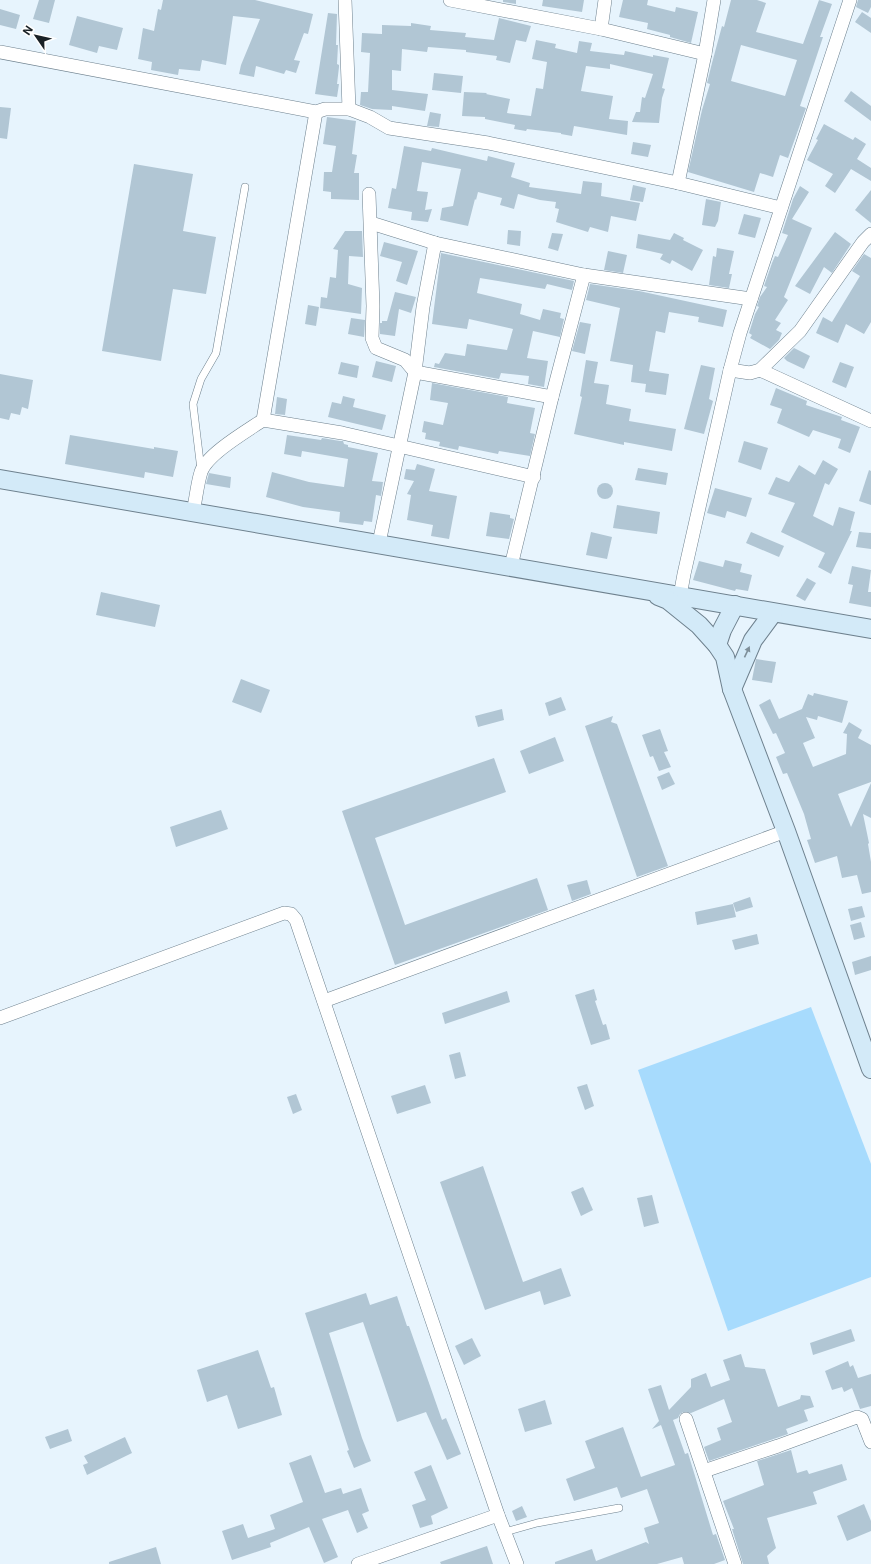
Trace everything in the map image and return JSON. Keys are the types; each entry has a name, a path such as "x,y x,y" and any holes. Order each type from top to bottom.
{"street":[{"path":"345,0 349,109"},
{"path":"450,0 601,29 705,54"},
{"path":"601,29 605,0"},
{"path":"678,183 705,54 714,0"},
{"path":"680,596 730,370 740,334 850,0"},
{"path":"0,52 316,112 325,109 349,109 370,117 389,128 488,143 678,183 781,208"},
{"path":"263,420 316,112"},
{"path":"369,194 373,306 372,338 376,348 405,360 415,372 552,397"},
{"path":"371,223 435,243 584,275 751,299"},
{"path":"730,370 750,373 760,370 800,331 859,248 871,234"},
{"path":"379,543 415,372 423,307 435,243"},
{"path":"511,566 534,477 552,397 584,275"},
{"path":"760,370 871,421"},
{"path":"193,512 201,470 213,456 225,446 263,420 342,433 534,477"},
{"path":"0,479 379,543 871,629"},
{"path":"642,589 668,600 699,625 717,645 725,657 732,688 786,831 871,1069"},
{"path":"717,645 722,630 735,605"},
{"path":"732,688 752,640 773,613"},
{"path":"324,1001 786,831"},
{"path":"0,1018 284,914 291,914 296,920 498,1516 516,1564"},
{"path":"704,1471 857,1417 862,1419 871,1442"},
{"path":"686,1419 735,1564"},
{"path":"358,1564 498,1516"}],"lane":[{"path":"201,470 194,404 201,379 216,353 245,187"},
{"path":"505,1532 537,1523 619,1508"}],"shaded area":[{"path":"811,1007 871,1164 871,1277 728,1331 638,1070"}],"building":[{"path":"39,0 55,0 49,23 33,19"},
{"path":"163,0 255,0 313,14 308,34 304,33 294,60 300,61 296,73 286,70 284,74 256,66 254,77 239,74 241,65 260,19 233,16 226,65 202,60 200,71 179,69 178,75 151,70 152,62 138,59 143,28 154,31 158,9 161,10"},
{"path":"503,0 516,0 516,4 503,2"},
{"path":"543,0 584,0 582,12 542,6"},
{"path":"623,0 648,0 647,5 675,12 676,7 698,12 691,43 670,37 670,35 647,29 648,23 619,17"},
{"path":"731,0 757,0 766,3 756,32 803,44 819,0 832,4 820,37 823,37 800,106 806,108 788,158 780,155 773,177 760,173 754,192 688,172 702,110 710,84 707,83 722,26 724,27","holes":["741,45 797,60 785,96 731,81"]},
{"path":"858,0 871,0 871,7 868,13 856,7"},
{"path":"0,9 20,15 16,29 0,25"},
{"path":"862,12 871,18 871,33 855,22"},
{"path":"328,13 337,14 336,45 338,45 337,64 339,67 337,84 339,84 337,97 315,94"},
{"path":"77,16 123,28 117,50 99,46 97,53 69,45"},
{"path":"499,18 531,26 526,42 516,40 510,63 496,60 497,56 466,52 466,50 428,47 427,52 402,49 401,71 392,70 392,90 428,94 425,111 392,106 392,110 372,109 360,105 361,92 368,92 370,53 361,52 362,33 382,34 382,25 411,26 411,23 431,26 430,30 466,33 465,37 494,40"},
{"path":"536,40 556,44 555,48 577,53 579,41 592,43 590,51 624,55 625,51 653,57 653,55 669,58 662,88 665,89 662,98 659,123 632,122 636,112 640,112 642,97 645,98 653,74 610,64 610,69 586,66 581,91 613,96 609,119 628,121 627,135 574,126 572,136 561,133 527,129 526,131 514,129 515,125 485,119 485,117 462,116 464,92 487,93 486,94 510,99 507,113 531,116 536,88 543,89 547,62 532,59"},
{"path":"434,73 463,76 461,93 432,90"},
{"path":"851,91 871,106 871,121 844,101"},
{"path":"0,107 11,108 7,139 0,138"},
{"path":"430,112 441,114 439,127 427,126"},
{"path":"327,117 356,121 352,154 357,155 354,173 359,173 359,200 331,199 331,192 323,191 324,172 332,172 336,146 323,144"},
{"path":"824,124 853,140 855,137 866,144 857,159 871,168 871,181 851,169 835,193 825,186 833,174 807,160 818,140 816,139"},
{"path":"633,142 651,145 648,157 631,154"},
{"path":"404,146 431,151 432,148 487,161 488,156 515,163 511,177 530,183 529,187 581,194 583,181 602,183 601,196 640,203 636,221 611,216 608,232 590,227 588,232 556,222 559,209 555,208 556,202 540,200 518,194 514,209 500,205 502,198 478,192 468,226 440,220 442,208 453,206 461,169 422,162 417,191 428,192 425,210 432,209 428,222 411,220 412,212 388,208 392,188 396,189"},
{"path":"134,164 193,174 183,231 216,237 206,294 173,289 161,361 102,351"},
{"path":"633,185 646,188 643,202 630,200"},
{"path":"800,186 809,192 792,219 812,228 784,297 788,300 775,320 781,323 776,330 782,333 779,340 770,349 750,338 752,335 749,333 755,314 759,307 757,306 760,297 767,287 764,286 772,263 775,256 778,257 788,235 782,233 793,199"},
{"path":"871,190 871,223 855,210"},
{"path":"706,199 721,202 718,221 715,227 702,225"},
{"path":"744,214 761,218 755,238 738,234"},
{"path":"508,230 521,231 520,246 507,244"},
{"path":"345,231 362,231 363,257 349,256 348,284 362,288 361,314 320,308 321,297 327,298 330,277 336,278 338,250 333,249"},
{"path":"835,232 851,244 832,273 824,267 810,294 795,286"},
{"path":"552,233 563,234 558,251 548,248"},
{"path":"674,233 684,238 683,240 703,250 692,271 672,260 670,264 660,259 663,254 636,248 638,234 670,240"},
{"path":"384,242 418,251 407,285 396,281 402,262 380,256"},
{"path":"717,248 734,251 729,274 732,274 729,288 709,285 713,256 716,257"},
{"path":"608,251 627,255 623,273 604,270"},
{"path":"441,253 574,281 572,290 547,284 545,289 480,278 477,293 522,304 520,314 540,320 543,309 561,313 560,318 564,319 560,337 533,331 527,358 548,361 544,387 528,384 529,376 501,373 499,379 434,367 435,363 439,364 445,353 465,356 467,344 507,350 513,329 469,319 467,329 432,324"},
{"path":"864,254 871,258 871,322 864,334 846,324 838,343 816,333 823,317 832,322 860,276 852,271"},
{"path":"590,284 639,291 727,310 723,327 698,322 699,317 669,312 665,333 656,331 649,371 669,374 666,395 645,392 646,384 631,382 633,365 610,361 620,308 586,300"},
{"path":"395,292 416,297 411,313 399,309 395,336 380,334 380,323 382,323 382,321 387,321"},
{"path":"308,305 319,307 316,326 305,324"},
{"path":"351,318 365,320 364,337 348,334"},
{"path":"580,322 591,324 585,354 572,351"},
{"path":"794,348 810,356 804,369 784,358"},
{"path":"586,360 598,362 594,383 609,385 606,404 631,409 629,421 676,429 672,451 624,442 624,445 574,434 582,397 580,396"},
{"path":"376,361 396,366 392,382 372,377"},
{"path":"341,362 359,366 357,378 338,374"},
{"path":"840,362 854,367 846,388 832,382"},
{"path":"701,365 715,368 709,399 713,401 704,434 684,429"},
{"path":"0,374 33,380 28,409 22,407 20,415 11,413 9,420 0,418"},
{"path":"432,383 508,397 507,403 535,408 530,433 535,434 530,456 499,451 498,454 459,446 458,450 439,446 440,442 425,439 426,433 422,432 424,421 443,425 448,403 430,400"},
{"path":"776,388 807,401 806,405 842,417 841,420 860,427 850,453 838,448 841,439 813,430 809,437 777,423 782,409 770,405"},
{"path":"343,396 355,399 353,407 386,415 382,430 328,417 332,402 341,404"},
{"path":"277,397 287,399 285,415 275,414"},
{"path":"70,435 154,449 154,447 178,451 173,477 145,472 144,478 65,464"},
{"path":"287,435 321,440 322,438 343,441 344,444 348,445 348,447 378,453 372,481 383,482 381,496 376,495 372,522 364,521 363,525 339,522 340,512 303,507 266,497 272,472 309,482 344,487 348,459 302,451 301,457 284,454"},
{"path":"744,441 768,448 761,470 738,462"},
{"path":"823,460 838,469 829,485 825,483 813,516 833,526 839,507 855,512 850,531 852,531 831,574 818,567 825,553 781,532 795,503 768,494 776,477 789,482 799,465 815,475"},
{"path":"417,464 435,469 429,491 457,496 449,539 431,536 433,525 407,520 411,495 407,494 414,481 404,479 406,469 415,470"},
{"path":"638,468 668,473 666,485 635,480"},
{"path":"869,470 871,471 871,505 859,501"},
{"path":"209,473 231,477 230,488 206,484"},
{"path":"602,483 608,483 613,488 611,497 608,499 602,499 597,494 597,488"},
{"path":"715,488 752,498 746,517 727,511 725,518 707,513"},
{"path":"617,505 660,512 657,534 613,528"},
{"path":"490,512 510,515 510,518 514,519 509,539 486,536"},
{"path":"591,532 612,537 607,559 586,555"},
{"path":"751,532 784,546 779,557 746,543"},
{"path":"859,532 871,533 871,549 856,547"},
{"path":"725,560 742,564 740,572 752,575 748,591 736,589 735,591 693,580 699,561 723,567"},
{"path":"852,566 871,570 868,592 871,592 871,607 849,603 853,585 848,584"},
{"path":"807,578 816,583 805,601 796,596"},
{"path":"101,592 160,605 155,627 96,615"},
{"path":"756,659 776,662 772,683 752,680"},
{"path":"241,679 270,690 261,713 232,702"},
{"path":"814,693 848,701 842,723 818,716 817,720 806,717 815,738 803,743 813,767 846,754 847,734 843,733 849,722 862,730 858,738 871,745 871,782 838,794 851,827 871,783 871,818 863,814 871,862 871,892 862,894 857,875 842,878 837,856 815,863 807,840 811,839 804,814 787,773 783,774 776,757 785,753 776,733 773,734 759,705 770,699 779,719 802,709 808,694 813,696"},
{"path":"561,697 566,710 549,716 545,703"},
{"path":"502,709 504,720 478,727 475,716"},
{"path":"613,716 611,722 617,724 668,866 637,877 585,726"},
{"path":"660,729 668,751 664,752 671,767 659,771 653,756 650,757 642,735"},
{"path":"555,737 564,761 529,774 520,751"},
{"path":"494,758 506,792 375,838 405,925 537,878 548,910 395,965 342,811"},
{"path":"669,772 675,784 662,790 657,777"},
{"path":"221,810 228,829 176,847 170,827"},
{"path":"587,880 591,894 572,901 567,885"},
{"path":"750,897 753,907 736,912 733,903"},
{"path":"733,904 736,917 697,925 695,912"},
{"path":"862,906 865,917 851,921 848,909"},
{"path":"861,922 865,937 854,940 850,925"},
{"path":"757,934 759,944 735,950 732,940"},
{"path":"871,956 871,970 855,975 852,962"},
{"path":"594,989 597,1000 595,1001 603,1025 606,1024 610,1039 591,1045 575,995"},
{"path":"507,991 510,1002 445,1024 442,1013"},
{"path":"460,1052 466,1076 455,1079 449,1055"},
{"path":"587,1084 594,1106 585,1110 577,1087"},
{"path":"425,1085 431,1103 397,1114 391,1096"},
{"path":"296,1094 302,1110 293,1114 287,1097"},
{"path":"483,1166 523,1282 561,1268 571,1296 544,1305 540,1291 485,1310 440,1182"},
{"path":"583,1187 593,1210 581,1216 571,1192"},
{"path":"652,1195 659,1223 644,1227 637,1198"},
{"path":"366,1293 370,1305 397,1296 442,1420 446,1418 461,1454 447,1460 426,1412 397,1422 363,1322 329,1333 362,1438 371,1461 354,1468 347,1451 349,1450 305,1313"},
{"path":"851,1329 855,1341 813,1355 810,1343"},
{"path":"472,1338 481,1356 464,1365 455,1346"},
{"path":"258,1350 271,1388 274,1387 282,1415 238,1429 227,1395 207,1402 197,1370"},
{"path":"741,1354 745,1367 765,1369 778,1407 800,1399 801,1395 810,1396 814,1407 804,1410 808,1421 786,1429 788,1434 709,1461 704,1447 721,1440 717,1428 732,1422 724,1399 691,1413 683,1412 678,1418 673,1420 685,1454 688,1453 713,1535 716,1534 725,1560 714,1564 684,1564 682,1557 657,1564 555,1564 555,1562 592,1549 596,1561 646,1542 649,1544 644,1528 659,1523 647,1489 621,1498 617,1487 574,1501 566,1479 595,1468 585,1441 623,1427 641,1477 675,1465 661,1425 652,1429 659,1421 648,1389 661,1385 669,1410 691,1387 691,1379 706,1373 711,1387 730,1380 723,1360"},
{"path":"848,1361 850,1367 853,1365 858,1378 871,1374 871,1406 860,1409 852,1388 844,1392 842,1387 832,1390 825,1371"},
{"path":"545,1400 552,1424 525,1432 518,1409"},
{"path":"68,1429 72,1441 50,1449 45,1437"},
{"path":"125,1437 132,1453 87,1475 83,1465 88,1463 84,1456"},
{"path":"791,1450 797,1473 807,1470 809,1474 842,1464 847,1480 813,1492 817,1504 767,1518 776,1548 767,1556 769,1564 743,1564 732,1529 734,1529 723,1501 764,1485 757,1461"},
{"path":"311,1455 325,1493 341,1488 343,1494 361,1488 369,1511 362,1514 368,1528 357,1533 348,1510 322,1519 338,1557 324,1563 309,1527 270,1543 271,1547 232,1560 222,1531 243,1524 248,1538 275,1529 270,1515 303,1502 289,1463"},
{"path":"431,1465 448,1508 431,1516 433,1524 420,1528 412,1505 426,1500 414,1472"},
{"path":"864,1504 871,1521 871,1531 847,1541 837,1516"},
{"path":"522,1506 527,1517 516,1521 512,1511"},
{"path":"487,1546 493,1564 441,1564 440,1562"},
{"path":"156,1547 161,1564 109,1564 109,1562"}]}
